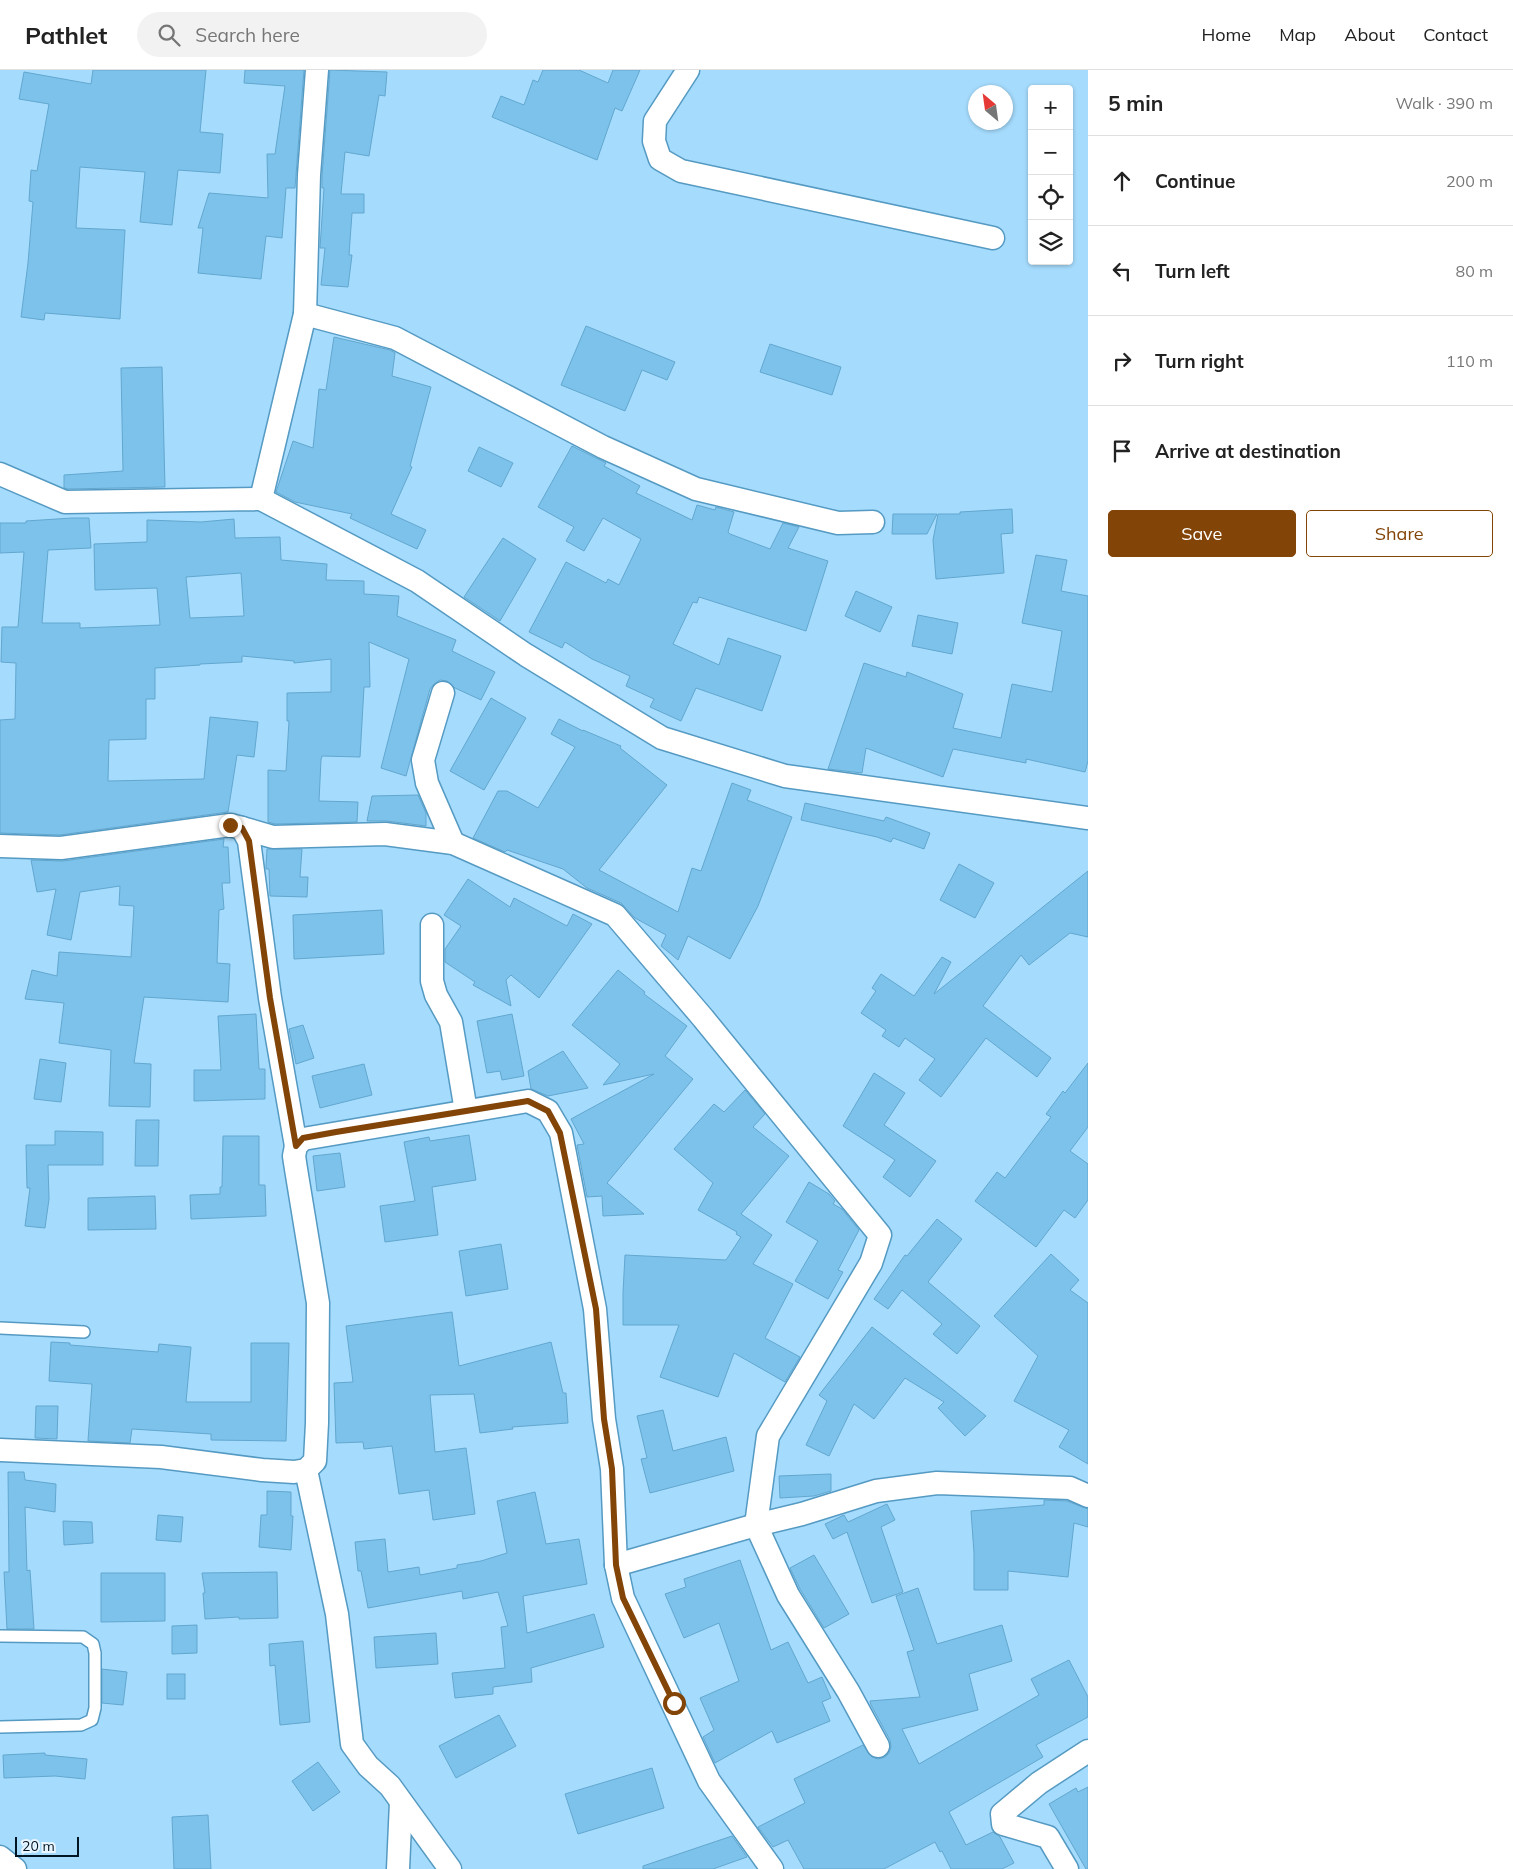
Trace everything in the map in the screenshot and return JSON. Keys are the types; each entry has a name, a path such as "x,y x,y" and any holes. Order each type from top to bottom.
{"street":[{"path":"261,499 305,314 309,175 317,70"},
{"path":"688,70 655,121 654,142 660,159 681,171 993,238"},
{"path":"305,314 395,338 603,448 696,489 838,523 873,522"},
{"path":"0,474 65,502 261,499 417,580 526,654 662,738 785,776 1088,818"},
{"path":"444,693 423,760 428,783 453,843"},
{"path":"0,846 61,848 230,825 273,837 385,834 453,843 615,915 697,1011 880,1235 871,1263 768,1436 756,1525 788,1595 848,1691 878,1746"},
{"path":"0,1450 161,1457 262,1470 294,1472 306,1470 315,1461 318,1303 294,1156 296,1146 270,998 249,841 242,828"},
{"path":"432,925 432,981 436,995 451,1022 466,1111"},
{"path":"296,1146 303,1138 528,1101 548,1111 560,1133 596,1309 604,1419 612,1469 616,1565 623,1598 709,1781 772,1869"},
{"path":"306,1470 337,1614 352,1744 368,1766 390,1786 442,1866"},
{"path":"616,1565 756,1525 802,1514 876,1491 937,1483 1070,1488 1088,1496"},
{"path":"1067,1869 1048,1837 1003,1824 1002,1814 1039,1783 1088,1751"},
{"path":"398,1869 401,1802"}],"lane":[{"path":"0,1328 84,1332"},
{"path":"0,1636 83,1637 93,1644 95,1653 95,1708 92,1720 81,1725 0,1727"}],"building":[{"path":"93,70 206,70 200,132 223,134 220,173 178,170 172,225 140,222 145,172 80,167 76,228 125,230 120,319 45,313 44,320 21,317 33,202 29,201 31,170 37,171 49,104 19,99 24,72 91,84"},
{"path":"245,70 304,70 295,188 286,188 282,238 266,236 261,279 198,273 203,228 198,228 209,193 268,198 267,154 275,154 285,86 244,83"},
{"path":"330,70 387,72 385,96 379,95 369,156 345,152 341,194 364,194 364,213 352,213 349,255 352,255 348,287 321,285 325,248 320,248 324,188 322,188 322,176"},
{"path":"543,70 579,70 608,83 613,70 640,70 622,111 615,108 597,160 492,117 501,96 524,105 533,80 538,82"},
{"path":"586,326 675,362 667,380 642,370 625,411 561,385"},
{"path":"334,337 390,350 395,353 392,376 431,387 410,466 412,467 391,514 426,530 417,549 350,518 352,514 295,502 276,492 293,441 313,448 319,389 326,390"},
{"path":"770,344 841,367 832,395 760,372"},
{"path":"162,367 165,487 64,488 64,475 123,471 121,368"},
{"path":"572,446 606,463 604,466 640,486 636,493 692,520 697,505 715,510 716,507 734,512 728,532 770,549 783,523 799,527 788,548 828,561 806,631 699,597 697,603 693,602 673,644 719,665 728,638 781,656 762,711 696,688 681,721 650,707 654,699 626,686 630,676 592,659 565,642 562,648 529,632 566,562 606,583 608,579 619,585 641,539 603,518 584,551 566,541 574,527 538,507"},
{"path":"479,447 513,463 501,487 468,471"},
{"path":"1012,509 1013,533 1001,534 1004,573 936,579 933,540 938,514"},
{"path":"893,514 937,514 927,534 892,534"},
{"path":"89,518 91,548 48,550 42,623 80,623 80,628 160,625 157,588 95,590 94,544 147,542 147,520 201,522 234,519 235,538 280,537 281,560 327,564 326,580 364,581 364,594 399,596 397,616 456,640 452,651 495,672 481,700 455,688 447,681 440,680 434,684 430,689 406,776 381,768 409,659 369,642 370,687 364,687 360,757 322,756 321,760 319,801 358,802 357,822 275,824 268,822 268,770 286,771 289,721 287,721 287,693 331,692 331,659 294,663 294,661 242,656 242,662 155,668 155,699 146,699 146,739 109,740 108,781 204,779 210,717 258,722 254,757 237,755 228,812 60,835 0,833 0,720 15,719 16,663 1,662 2,627 18,627 24,552 0,553 0,523 26,523 26,521","holes":["241,573 244,616 190,618 186,577"]},
{"path":"503,538 536,559 500,621 464,597"},
{"path":"1036,555 1067,560 1061,591 1088,596 1088,761 1085,772 1026,759 1026,763 953,749 943,777 866,748 862,773 828,769 864,663 906,677 907,672 963,694 953,728 1001,738 1012,684 1052,692 1062,631 1022,623"},
{"path":"856,591 892,607 880,632 845,616"},
{"path":"918,615 958,623 952,654 912,646"},
{"path":"491,698 526,718 484,790 450,771"},
{"path":"559,719 621,746 620,748 667,785 599,870 678,912 692,868 701,871 732,783 751,790 747,800 792,817 758,906 730,959 688,936 678,960 661,946 666,935 635,918 621,903 587,888 563,869 507,850 505,852 473,838 498,791 507,791 538,808 575,747 551,734"},
{"path":"418,795 426,813 426,826 387,821 367,821 372,796"},
{"path":"805,803 884,821 886,817 930,833 924,849 893,838 891,842 877,837 801,820"},
{"path":"224,839 223,847 228,847 230,883 222,883 224,909 219,910 217,963 230,964 228,1002 144,997 134,1063 151,1064 150,1107 109,1106 111,1050 59,1043 64,1003 25,999 32,970 57,976 59,952 131,957 134,906 119,905 120,886 80,892 71,940 47,935 56,889 37,892 31,860 63,861"},
{"path":"267,849 302,849 300,877 308,877 307,897 270,896 269,869 266,869"},
{"path":"959,864 994,883 975,918 940,900"},
{"path":"1088,871 1088,937 1070,933 1029,965 1021,955 983,1006 1051,1058 1037,1077 986,1038 941,1097 919,1080 935,1059 905,1038 899,1047 882,1036 886,1030 861,1013 876,991 872,988 881,974 914,996 942,957 951,962 934,994"},
{"path":"468,879 510,907 514,898 567,926 573,914 592,924 539,998 511,975 506,980 511,1006 473,985 475,982 445,962 445,949 461,926 444,915"},
{"path":"382,910 384,954 294,959 293,915"},
{"path":"618,970 645,992 644,994 687,1026 665,1056 693,1079 607,1183 644,1214 603,1216 602,1196 587,1197 577,1145 584,1144 571,1119 654,1074 603,1085 620,1064 572,1025"},
{"path":"256,1014 259,1069 265,1069 265,1099 194,1101 194,1070 221,1070 218,1016"},
{"path":"512,1014 524,1076 502,1080 500,1071 487,1073 477,1021"},
{"path":"303,1025 314,1058 296,1064 289,1029"},
{"path":"563,1051 588,1088 548,1096 531,1089 528,1071"},
{"path":"40,1059 66,1063 61,1102 34,1099"},
{"path":"1088,1063 1088,1127 1070,1151 1088,1164 1088,1200 1075,1218 1064,1210 1036,1247 975,1201 997,1172 1005,1178 1051,1117 1046,1114"},
{"path":"364,1064 372,1095 320,1108 312,1076"},
{"path":"874,1073 905,1093 884,1125 936,1161 910,1197 883,1177 895,1160 843,1126"},
{"path":"745,1090 765,1114 753,1127 789,1156 741,1214 772,1235 753,1264 793,1284 765,1338 800,1357 785,1382 734,1353 718,1397 660,1377 679,1325 623,1325 625,1255 726,1260 741,1237 736,1234 737,1232 698,1210 713,1183 674,1149 714,1104 724,1112"},
{"path":"136,1120 159,1120 158,1166 135,1166"},
{"path":"55,1131 103,1132 103,1165 48,1165 49,1199 45,1228 25,1226 30,1188 27,1188 26,1145 55,1145"},
{"path":"469,1135 476,1180 432,1187 438,1235 385,1242 380,1206 415,1201 404,1142 429,1137 430,1141"},
{"path":"223,1136 259,1136 259,1185 265,1185 266,1216 191,1219 190,1195 220,1194 220,1187 222,1187"},
{"path":"340,1153 345,1187 317,1191 313,1156"},
{"path":"809,1182 829,1194 835,1201 833,1204 842,1209 859,1230 838,1270 843,1272 828,1299 795,1281 818,1241 786,1222"},
{"path":"155,1196 156,1229 88,1230 88,1198"},
{"path":"937,1219 962,1239 928,1282 980,1326 957,1354 933,1334 942,1324 902,1290 888,1309 874,1299 905,1255 907,1256"},
{"path":"501,1244 508,1289 466,1296 459,1251"},
{"path":"1051,1254 1079,1280 1070,1290 1088,1303 1088,1464 1059,1447 1069,1430 1014,1401 1038,1356 994,1316"},
{"path":"452,1312 459,1366 551,1342 563,1393 566,1393 568,1423 512,1427 513,1429 480,1433 474,1394 430,1395 435,1452 466,1448 475,1514 433,1520 429,1490 399,1494 392,1446 364,1449 363,1442 336,1443 334,1383 353,1382 346,1326"},
{"path":"872,1327 986,1416 965,1436 938,1408 944,1402 905,1378 874,1419 854,1404 829,1456 806,1445 827,1401 819,1395"},
{"path":"51,1342 158,1352 159,1344 191,1347 186,1402 251,1402 251,1343 289,1343 286,1441 211,1440 211,1434 132,1429 130,1443 88,1441 92,1384 49,1381"},
{"path":"36,1406 58,1406 57,1439 35,1438"},
{"path":"663,1410 673,1451 726,1437 734,1471 650,1493 641,1459 647,1458 637,1416"},
{"path":"8,1472 24,1472 25,1480 56,1484 55,1512 25,1507 27,1571 30,1570 34,1629 7,1629 4,1572 9,1572"},
{"path":"831,1474 831,1491 814,1496 780,1498 779,1476"},
{"path":"267,1491 291,1492 291,1516 293,1516 291,1550 259,1547 261,1515 267,1515"},
{"path":"535,1492 546,1544 579,1539 587,1584 523,1596 527,1633 594,1614 604,1647 531,1668 532,1682 493,1687 493,1694 455,1698 452,1673 505,1668 501,1627 508,1626 498,1592 463,1599 462,1591 368,1608 361,1571 358,1571 355,1542 385,1539 388,1572 419,1567 420,1575 457,1568 457,1565 481,1561 507,1553 497,1501"},
{"path":"1044,1500 1067,1501 1088,1509 1088,1527 1074,1523 1068,1577 1008,1571 1008,1590 974,1590 971,1511 1044,1505"},
{"path":"887,1504 895,1520 881,1527 903,1592 872,1603 847,1532 833,1539 825,1524 844,1515 848,1522"},
{"path":"158,1515 183,1517 181,1542 156,1540"},
{"path":"63,1521 92,1522 93,1543 64,1545"},
{"path":"814,1555 849,1614 824,1628 800,1589 790,1568"},
{"path":"740,1560 771,1650 788,1642 808,1683 822,1677 831,1698 822,1702 830,1721 777,1743 772,1731 715,1763 703,1737 714,1730 700,1698 739,1681 719,1623 684,1638 665,1594 686,1587 684,1579"},
{"path":"277,1572 278,1618 239,1619 239,1617 205,1619 203,1593 205,1593 202,1573"},
{"path":"101,1573 165,1573 165,1621 101,1622"},
{"path":"918,1588 937,1644 1002,1625 1012,1661 969,1674 978,1710 902,1729 919,1764 1039,1695 1031,1679 1069,1660 1088,1697 1088,1717 1036,1745 1043,1757 949,1812 966,1845 993,1832 1000,1837 1014,1863 1002,1869 951,1869 935,1842 884,1869 804,1869 788,1840 773,1847 758,1827 805,1803 794,1779 863,1745 872,1757 878,1759 885,1757 889,1753 891,1747 890,1740 870,1701 920,1697 907,1652 914,1650 896,1596"},
{"path":"197,1625 197,1653 172,1654 172,1626"},
{"path":"436,1633 438,1664 376,1668 374,1637"},
{"path":"303,1641 310,1722 280,1725 275,1665 270,1666 269,1644"},
{"path":"102,1669 127,1672 123,1705 102,1703"},
{"path":"167,1674 185,1674 185,1699 167,1699"},
{"path":"499,1715 516,1746 456,1778 439,1746"},
{"path":"45,1753 45,1755 87,1759 85,1779 55,1776 4,1778 3,1755"},
{"path":"318,1762 340,1792 313,1811 292,1781"},
{"path":"652,1768 664,1808 578,1834 565,1794"},
{"path":"1088,1787 1088,1869 1086,1869 1049,1804 1076,1788 1078,1792"},
{"path":"208,1815 211,1869 174,1869 172,1817"},
{"path":"732,1836 747,1857 713,1869 643,1869 643,1866"}],"route":[{"path":"230,825 242,828 249,841 270,998 296,1146 303,1138 528,1101 548,1111 560,1133 596,1309 604,1419 612,1469 616,1565 623,1598 674,1703"}]}
